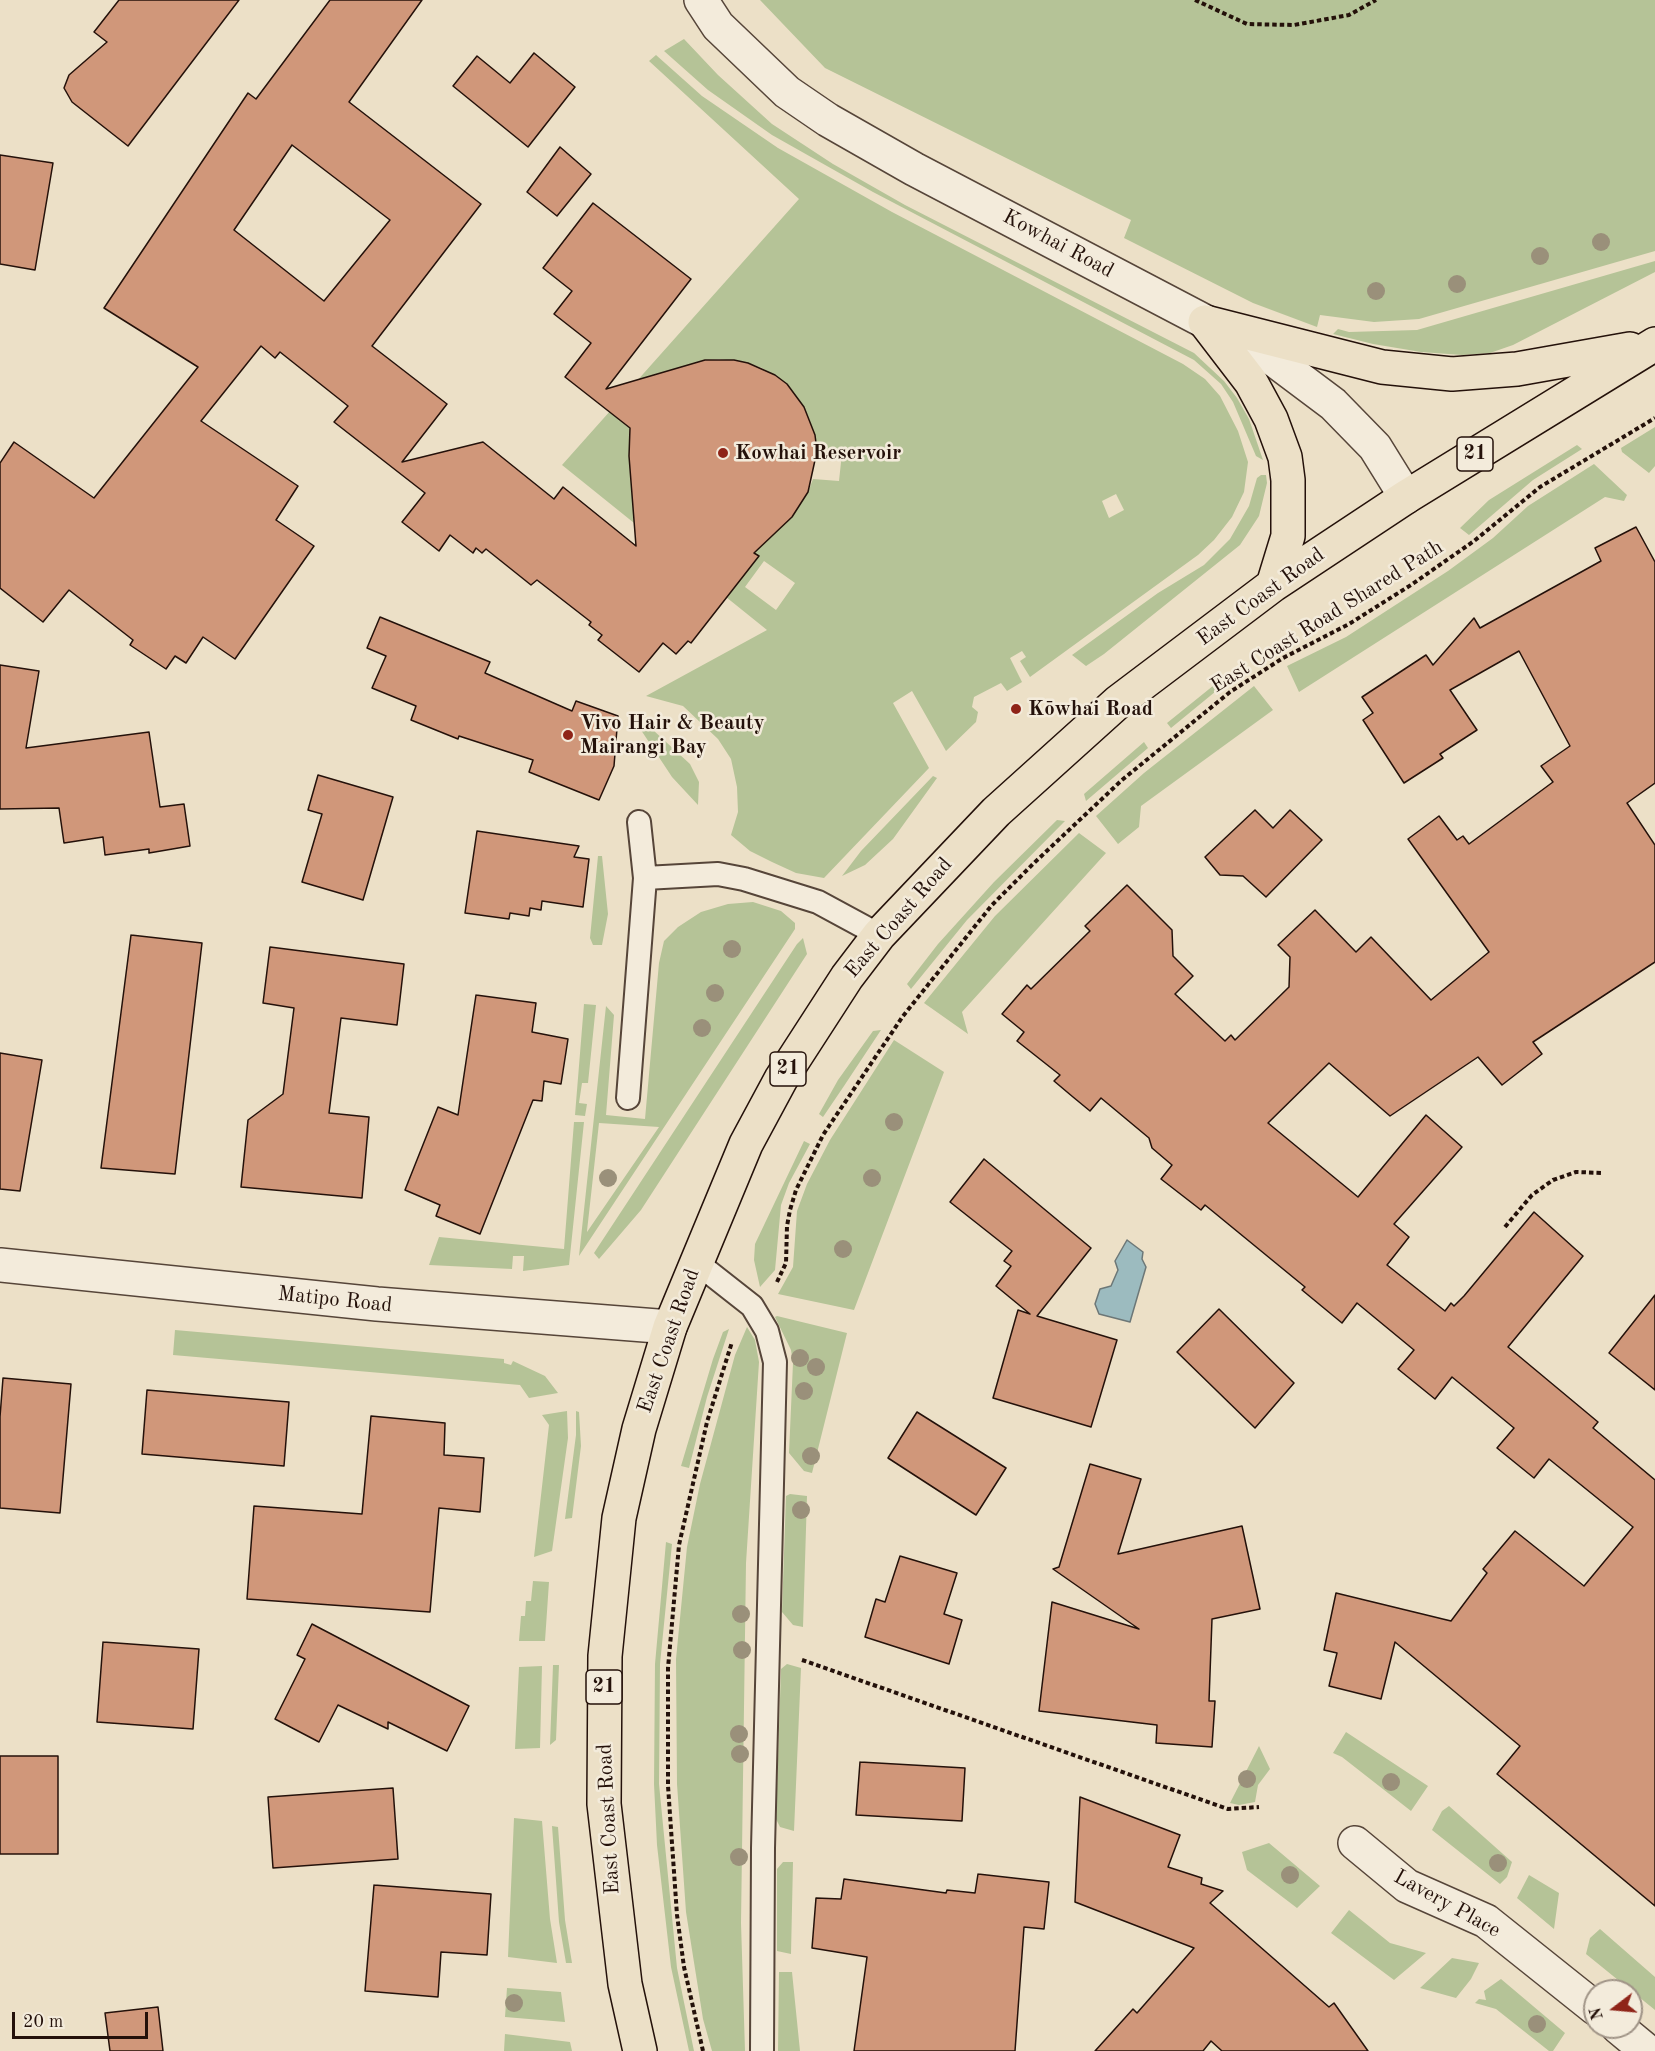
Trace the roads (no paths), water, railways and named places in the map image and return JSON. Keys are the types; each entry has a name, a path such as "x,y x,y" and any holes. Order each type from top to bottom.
{"main road":[{"path":"1205,322 1372,364 1452,374 1517,369 1655,344"},
{"path":"1205,322 1251,382 1271,419 1285,457 1288,480 1288,536 1273,585"},
{"name":"East Coast Road","path":"640,2051 625,1984 606,1816 605,1666 612,1568 619,1518 639,1428 670,1327 746,1144 781,1079 847,977 879,935 937,872 1039,771 1118,702 1273,585 1406,497 1655,344"}],"street":[{"name":"Kowhai Road","path":"701,0 718,26 787,92 828,120 914,169 1265,352 1333,404 1375,447 1406,497"},
{"name":"Matipo Road","path":"0,1265 377,1304 670,1327"},
{"name":"Lavery Place","path":"1355,1844 1407,1886 1486,1921 1583,1998"},
{"path":"1632,2039 1647,2051"}],"lane":[{"path":"628,1098 645,878 639,822"},
{"path":"645,878 718,874 744,879 818,902 879,935"},
{"path":"696,1262 752,1306 761,1319 772,1346 776,1376 767,1648 762,2051"}],"water":[{"path":"1127,1240 1143,1252 1142,1259 1146,1267 1130,1322 1099,1314 1095,1304 1100,1289 1111,1286 1118,1270 1115,1261"}],"place":[{"name":"Kowhai Reservoir","path":"723,453"},
{"name":"Kōwhai Road","path":"1016,709"},
{"name":"Vivo Hair & Beauty Mairangi Bay","path":"568,735"}]}
